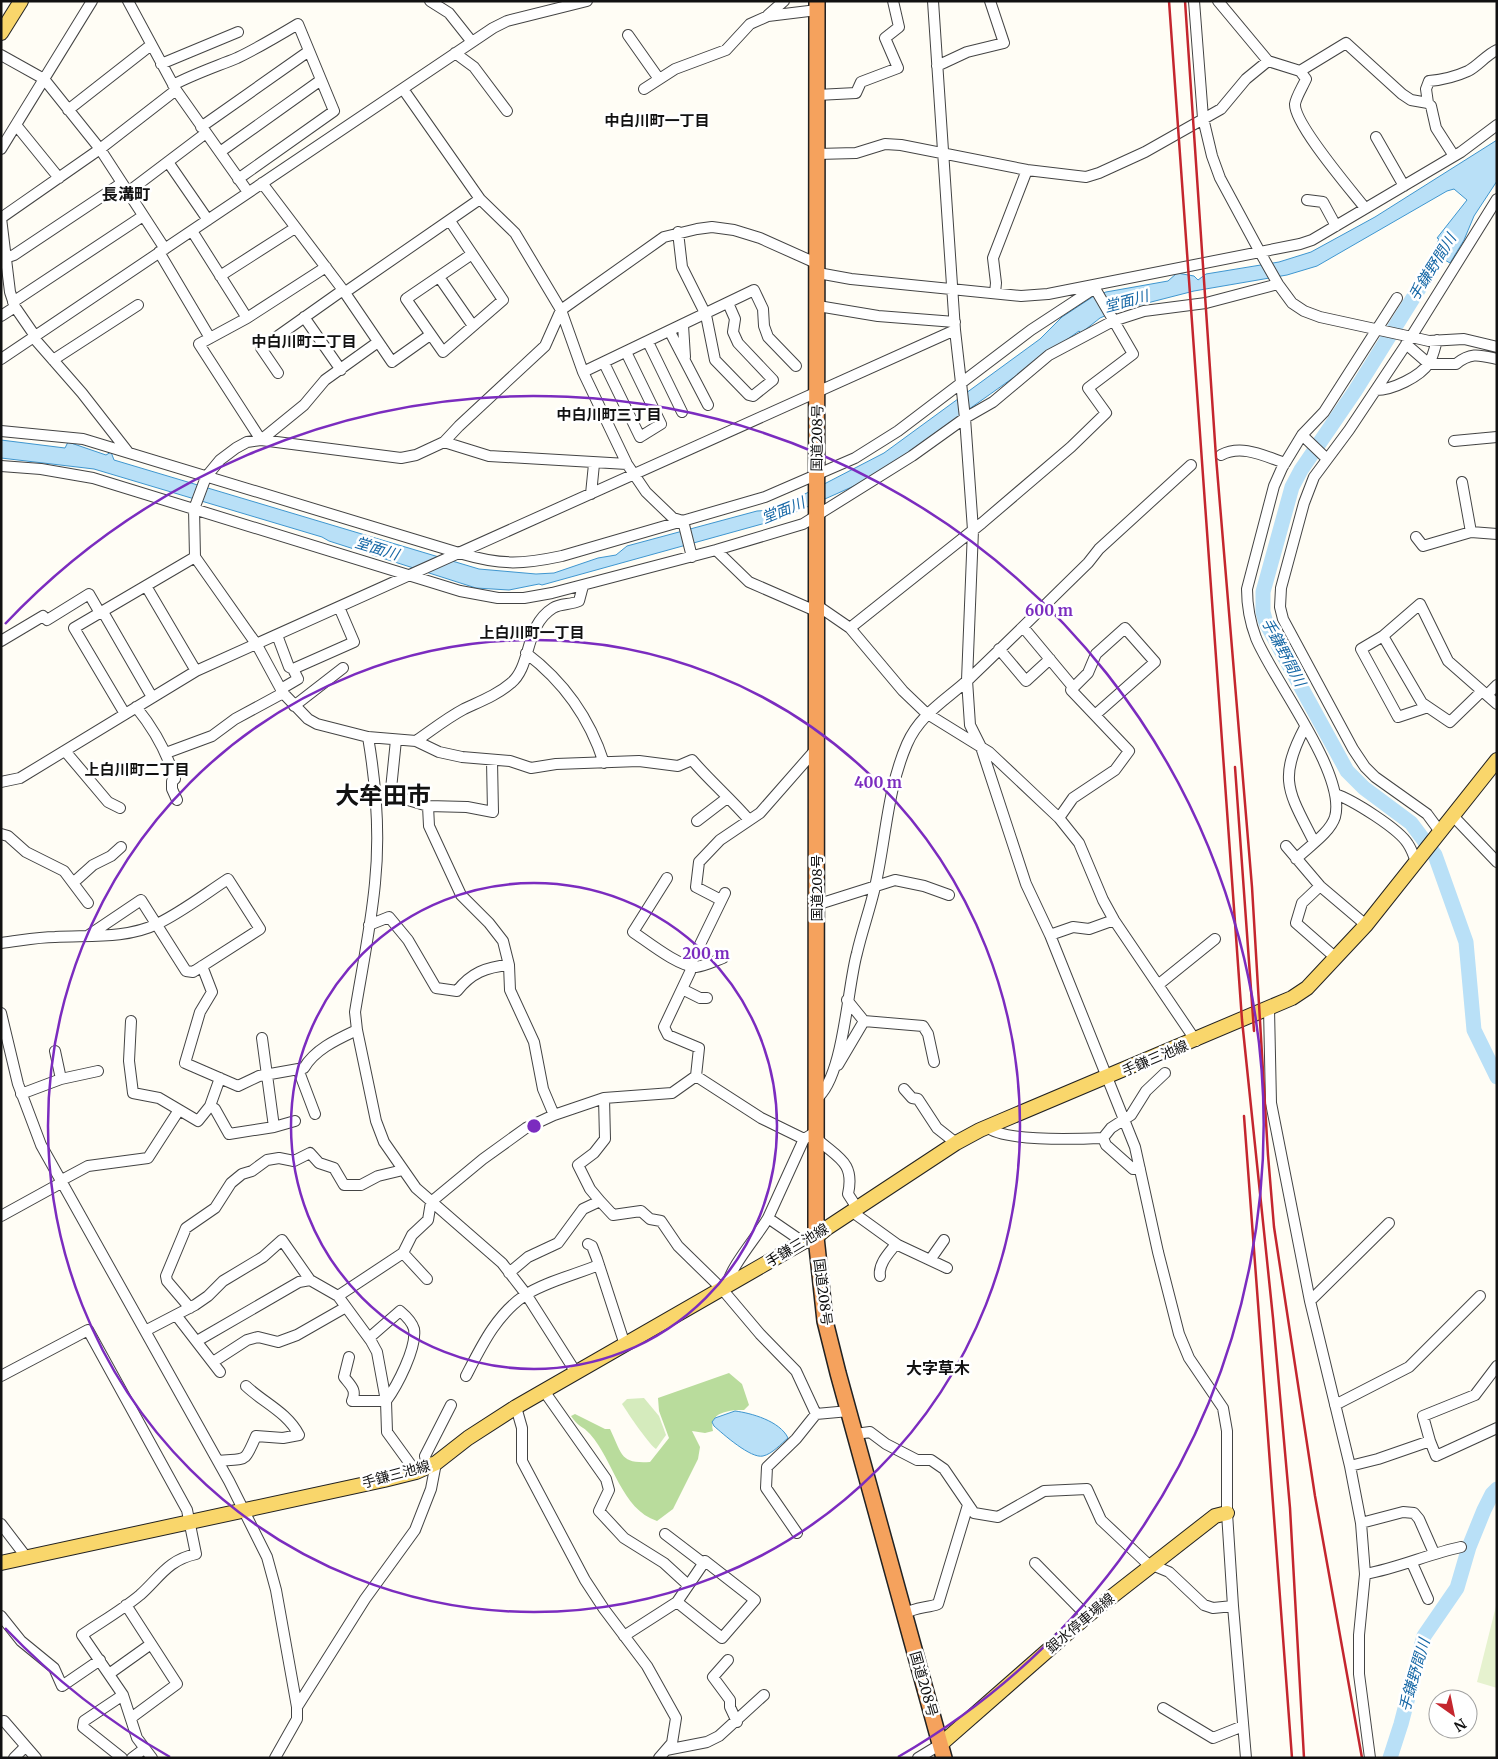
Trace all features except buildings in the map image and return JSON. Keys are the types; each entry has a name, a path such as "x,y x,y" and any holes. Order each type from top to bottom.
{"highway":[{"name":"国道208号","path":"817,6 818,392 816,515 818,747 816,1099 812,1137 810,1240 825,1321 943,1751"}],"main road":[{"path":"1,33 21,1"},
{"name":"手鎌三池線","path":"1,1562 27,1558 190,1520 244,1510 427,1467 516,1407 575,1372 810,1240 956,1143 988,1127 1196,1041 1292,998 1307,988 1366,925 1454,817 1497,760"},
{"name":"銀水停車場線","path":"943,1751 1087,1616 1215,1516 1227,1513"}],"street":[{"path":"1,148 92,1"},
{"path":"128,1 174,88 248,192"},
{"path":"430,1 456,21 472,42"},
{"path":"1,359 472,42 508,22 586,1"},
{"path":"768,16 784,1"},
{"path":"817,96 856,93 860,82 898,68 885,38 899,27 894,1"},
{"path":"933,1 952,288 965,418 972,530 967,680 970,725 981,747 1016,859 1050,935 1135,1147 1179,1334 1189,1358 1223,1408 1227,1431 1227,1513 1233,1606 1246,1758"},
{"path":"937,66 967,52 1004,43 990,1"},
{"path":"1194,1 1202,118 1212,156 1220,178 1261,254 1278,284 1292,303 1304,311 1377,329 1408,339 1464,339 1497,347"},
{"path":"1218,1 1268,61 1300,71 1306,79 1295,104 1299,117 1323,155 1365,208"},
{"path":"644,89 675,68 726,50 750,24 768,16 817,6"},
{"path":"128,452 82,393 34,337 14,304 10,292 1,218 100,149 192,75 236,58 265,44 298,24 334,111 238,179"},
{"path":"161,64 238,32"},
{"path":"628,35 659,79"},
{"path":"1300,71 1346,43 1402,94 1411,100 1428,103"},
{"path":"68,110 151,45"},
{"path":"1454,156 1436,128 1431,106 1428,103 1426,89 1429,81 1443,80 1467,71 1497,50"},
{"path":"128,192 168,162 204,130 308,51"},
{"path":"456,53 474,68 507,111"},
{"path":"1,55 44,79 100,149 143,216 210,338"},
{"path":"817,154 856,153 885,144 944,152 1027,170 1086,177 1145,152 1202,118 1221,109 1246,79 1268,61"},
{"path":"220,152 321,80"},
{"path":"403,89 480,199 515,233 561,310 583,372 634,475 646,492 672,518 683,521"},
{"path":"16,124 59,178"},
{"path":"749,820 692,760 678,766 639,761 556,764 531,768 510,762 492,761 439,752 416,741 368,737 317,724 301,714 282,691 257,645 195,557 194,507 206,477 220,460 236,448 248,442 261,440 401,458 416,455 444,442 545,346 561,310 664,237 678,232 712,228 734,230 760,238 818,268 851,279 1022,296 1048,294 1094,287 1184,266 1261,254 1306,242 1454,156 1497,125"},
{"path":"1376,137 1404,186"},
{"path":"168,162 208,220"},
{"path":"995,293 996,283 993,258 1027,170"},
{"path":"5,258 14,255 122,183"},
{"path":"262,183 326,267 392,362 430,334"},
{"path":"278,373 262,348 480,199"},
{"path":"1441,833 1427,814 1375,778 1353,749 1283,619 1280,607 1281,588 1304,503 1314,477 1376,390 1497,199"},
{"path":"1307,200 1323,202 1336,226"},
{"path":"1,316 14,304 143,216"},
{"path":"450,220 503,300 443,352 406,299 472,254"},
{"path":"220,276 295,228"},
{"path":"192,230 247,318"},
{"path":"678,232 682,267 706,314 715,360 748,395 753,396 773,380 738,343 733,332 735,319 728,303"},
{"path":"261,440 199,344 247,318 326,267"},
{"path":"439,276 473,326"},
{"path":"1,466 68,472 194,507 479,595 498,598 524,598 582,586 692,557 803,524 912,456 965,418 993,402 1049,355 1112,319 1144,311 1206,303 1278,284"},
{"path":"850,628 1071,447 1106,413 1088,388 1133,354 1094,287"},
{"path":"1,431 83,439 456,555 492,563 527,562 562,556 765,497 855,458 898,431 1031,330 1094,287"},
{"path":"583,372 683,326 754,290 763,309 764,326 768,337 796,366"},
{"path":"1296,858 1327,830 1335,818 1336,794 1305,727 1256,638 1247,604 1248,589 1274,486 1285,463 1302,436 1324,412 1397,298"},
{"path":"53,360 138,305"},
{"path":"818,306 955,326"},
{"path":"304,318 341,370"},
{"path":"683,326 686,362"},
{"path":"1,782 20,778 196,671 818,392 955,326"},
{"path":"670,332 708,405"},
{"path":"1408,339 1428,364"},
{"path":"1376,390 1388,390 1407,381 1428,364 1437,340"},
{"path":"261,440 304,404 325,380 378,342"},
{"path":"648,342 682,412"},
{"path":"604,362 640,437 660,424 626,352"},
{"path":"1428,364 1456,364 1466,356 1474,354 1497,359"},
{"path":"1302,436 1327,459"},
{"path":"1454,441 1497,437"},
{"path":"444,442 489,456 594,464 627,464"},
{"path":"1221,455 1240,449 1285,463"},
{"path":"591,494 594,464"},
{"path":"834,1071 852,985 856,955 875,886 884,826 907,742 926,713 967,680 1088,563 1099,549 1191,464"},
{"path":"1462,482 1471,532"},
{"path":"683,521 692,557"},
{"path":"1416,537 1423,546 1471,532 1497,534"},
{"path":"716,550 749,582 818,609 850,628 903,691 926,713 981,747 1059,818 1078,843 1114,920 1196,1041"},
{"path":"125,714 74,628 195,557"},
{"path":"146,586 196,671"},
{"path":"416,741 444,721 488,699 512,683 519,675 530,638 544,616 555,607 579,601 582,586"},
{"path":"1,641 43,616 47,620 88,594 102,612 152,697"},
{"path":"1428,707 1398,717 1361,649 1383,636 1420,604 1448,661 1497,704"},
{"path":"293,669 354,642 339,607"},
{"path":"1022,627 1073,687 1071,690 1129,751 1115,770 1073,798 1059,818"},
{"path":"1073,687 1088,674 1096,654 1125,628 1155,662 1096,715"},
{"path":"166,753 212,736 298,679 293,669 289,667 277,635"},
{"path":"1383,636 1422,703 1450,722 1484,693 1497,685"},
{"path":"999,649 1026,681 1050,659"},
{"path":"526,653 540,664 572,697 599,748 604,763"},
{"path":"294,706 343,668"},
{"path":"136,707 146,719 166,753 175,779 172,781 172,790 177,800"},
{"path":"1305,727 1288,764 1290,795 1314,842"},
{"path":"368,737 374,771 377,850 355,1012 356,1030 376,1121 384,1142 416,1188 502,1263 526,1294 575,1372"},
{"path":"396,740 391,789 393,794 428,806 467,807 493,812 492,761"},
{"path":"338,1296 403,1253 412,1235 428,1220 431,1202 483,1159 526,1128 554,1115 604,1098 672,1093 696,1076 699,1048 665,1032 664,1027 723,897 696,887 696,868 699,862 720,840 772,801 818,747"},
{"path":"65,751 108,802 120,808"},
{"path":"1336,794 1352,800 1399,834 1408,844 1416,862"},
{"path":"697,821 727,798"},
{"path":"428,806 429,826 461,895 489,923 503,941 508,965 510,990 534,1042 543,1090 554,1115"},
{"path":"1454,817 1497,862"},
{"path":"1,834 8,836 26,852 64,871 88,903"},
{"path":"1286,846 1320,886 1366,925"},
{"path":"73,883 93,865 111,856 121,847"},
{"path":"667,878 633,932 662,952 691,966 698,967 723,958"},
{"path":"1,943 52,937 114,934 156,924 228,879 260,930 193,972 186,971 156,924 141,900 89,935"},
{"path":"816,905 895,880 910,882 949,895"},
{"path":"1320,886 1302,903 1296,923 1336,958"},
{"path":"368,925 389,917 408,940 436,988 457,991 467,978 478,972 508,965"},
{"path":"1050,935 1073,927 1090,929 1114,920"},
{"path":"1158,985 1214,939"},
{"path":"202,966 212,992 200,1012 186,1063 238,1086 266,1075 304,1068 309,1059 334,1041 356,1030"},
{"path":"682,989 700,998 707,998"},
{"path":"848,1000 864,1021 923,1026 928,1034 934,1062"},
{"path":"1269,1009 1271,1103 1310,1301 1350,1466 1361,1523 1365,1574 1359,1635 1359,1674 1370,1758"},
{"path":"1,1013 3,1032 21,1094 41,1145 218,1461 267,1556 276,1590 297,1707 296,1720 274,1758"},
{"path":"131,1021 129,1061 134,1093 159,1098 198,1121 210,1106 220,1078"},
{"path":"816,1099 824,1092 834,1071 864,1021"},
{"path":"262,1038 274,1127"},
{"path":"55,1051 61,1079"},
{"path":"298,1069 315,1114"},
{"path":"21,1094 61,1079 98,1071"},
{"path":"988,1127 994,1134 1050,1140 1103,1138 1111,1128 1131,1115 1146,1091 1165,1073"},
{"path":"696,1076 761,1118 812,1137 844,1163 849,1171 851,1178 848,1194 854,1210 896,1244 947,1268"},
{"path":"904,1089 912,1098 918,1099 937,1128 956,1143"},
{"path":"604,1098 605,1139 594,1153 578,1165 590,1188 613,1215 642,1211 650,1219 661,1221 678,1246 725,1287 760,1334 796,1372 816,1414"},
{"path":"210,1106 215,1109 229,1134 274,1127 295,1121"},
{"path":"1,1216 88,1166 148,1158 179,1110"},
{"path":"725,1287 736,1264 749,1248 768,1218 812,1137"},
{"path":"1103,1138 1106,1145 1133,1169 1140,1169"},
{"path":"190,1308 167,1281 166,1276 186,1228 215,1208 231,1183 242,1174 252,1171 267,1160 279,1158 294,1161 310,1153 319,1162 334,1168 344,1185 361,1185 378,1176 403,1170"},
{"path":"509,1272 528,1257 558,1243 583,1209 600,1201"},
{"path":"768,1218 810,1240"},
{"path":"1310,1301 1389,1223"},
{"path":"145,1331 190,1308 208,1296 223,1281 263,1256 282,1240 310,1280 338,1296 369,1338 377,1352 386,1402 388,1432 427,1467"},
{"path":"930,1260 944,1240"},
{"path":"588,1244 592,1246 599,1265 625,1345"},
{"path":"880,1276 879,1271 882,1263 896,1244"},
{"path":"403,1253 427,1279"},
{"path":"466,1376 500,1318 526,1294 599,1265"},
{"path":"197,1342 299,1282 310,1280"},
{"path":"1335,1405 1409,1367 1480,1296"},
{"path":"213,1362 247,1340 258,1337 278,1342 297,1335 346,1307"},
{"path":"369,1338 400,1311 409,1319 414,1329 414,1341 410,1352 386,1402"},
{"path":"176,1315 220,1372"},
{"path":"1,1376 88,1330 187,1510 196,1554 181,1558 167,1567 141,1594 82,1635 123,1694 137,1738 152,1758"},
{"path":"349,1357 344,1378 354,1389 355,1394 352,1401 364,1403 386,1402"},
{"path":"1496,1368 1475,1395 1423,1416 1436,1456 1497,1428"},
{"path":"218,1461 242,1459 249,1455 256,1436 283,1438 299,1435 285,1415 264,1402 246,1386"},
{"path":"544,1391 606,1479 609,1490 600,1512 624,1538 664,1563 688,1585"},
{"path":"297,1707 365,1599 415,1530 431,1489 425,1456 450,1406"},
{"path":"516,1407 522,1428 522,1461 585,1580 624,1636 648,1666 676,1718 672,1743 662,1754"},
{"path":"796,1533 766,1488 767,1467 796,1439 816,1414 849,1411"},
{"path":"856,1434 870,1432 886,1444 917,1460 930,1460 938,1464 944,1469 974,1513 998,1517 1044,1491 1087,1489 1100,1520 1151,1565 1170,1572 1204,1604 1213,1608 1233,1606"},
{"path":"1350,1466 1378,1459 1430,1441"},
{"path":"904,1614 910,1610 927,1608 938,1604 942,1596 968,1505"},
{"path":"1361,1523 1404,1512 1414,1513 1419,1519 1434,1553"},
{"path":"1,1524 27,1558"},
{"path":"665,1534 703,1564"},
{"path":"1365,1574 1392,1569 1434,1553 1462,1546"},
{"path":"624,1636 677,1602 705,1561 755,1600 722,1638 677,1602"},
{"path":"1412,1562 1428,1599"},
{"path":"1035,1563 1087,1616"},
{"path":"126,1605 177,1684 131,1718"},
{"path":"1,1616 21,1641 54,1668 62,1686 100,1660"},
{"path":"109,1674 151,1644"},
{"path":"728,1660 713,1677 730,1700 730,1707 737,1722"},
{"path":"122,1758 84,1727 84,1721 123,1694"},
{"path":"662,1754 707,1742 720,1736 764,1695"},
{"path":"1162,1708 1213,1738 1243,1726"},
{"path":"4,1721 36,1758"},
{"path":"14,1758 25,1746"},
{"path":"132,1758 144,1749"},
{"path":"918,1758 943,1751"}],"green space":[{"path":"729,1373 742,1384 749,1405 744,1410 721,1413 714,1420 712,1425 713,1431 705,1433 692,1431 700,1447 698,1459 673,1509 657,1521 645,1515 626,1495 606,1457 590,1434 571,1416 575,1414 605,1429 610,1429 620,1451 627,1459 650,1462 669,1438 659,1411 658,1398"},
{"path":"644,1398 659,1416 666,1435 656,1449 644,1436 622,1404 627,1399"},
{"path":"1497,1602 1497,1688 1477,1682"}],"water":[{"name":"堂面川","path":"1497,140 1497,181 1474,216 1464,240 1450,263 1433,253 1439,239 1437,238 1467,200 1454,189 1447,191 1317,266 1287,275 1194,291 1116,311 1100,318 882,471 854,486 780,519 542,585 509,590 476,588 329,541 322,537 94,469 1,458 1,440 65,448 68,442 106,455 111,452 114,460 479,569 536,574 554,573 598,558 616,555 627,546 757,511 774,510 884,453 1040,339 1062,317 1094,296 1106,292 1168,281 1177,273 1194,276 1198,280 1206,274 1279,262 1311,252 1375,217"},
{"path":"735,1411 757,1416 772,1423 779,1427 788,1438 766,1455 758,1456 752,1454 730,1440 712,1422 715,1418"}],"waterway":[{"name":"手鎌野間川","path":"1450,239 1355,391 1301,470 1292,487 1263,592 1263,612 1266,623 1347,771 1364,788 1411,823 1435,855 1466,942 1474,1030 1497,1077"},
{"name":"手鎌野間川","path":"1390,1758 1424,1636 1457,1588 1469,1547 1484,1510 1492,1494 1497,1489"}],"railway":[{"path":"1169,1 1242,1020 1273,1318 1290,1508 1304,1758"},
{"path":"1185,1 1216,457 1252,887 1274,1227 1315,1496 1362,1758"},
{"path":"1235,767 1254,1031"},
{"path":"1244,1116 1292,1758"}],"district":[{"name":"中白川町一丁目","path":"657,120"},
{"name":"長溝町","path":"126,194"},
{"name":"中白川町二丁目","path":"304,341"},
{"name":"中白川町三丁目","path":"609,414"},
{"name":"上白川町一丁目","path":"532,632"},
{"name":"上白川町二丁目","path":"137,769"},
{"name":"大牟田市","path":"383,795"},
{"name":"大字草木","path":"938,1368"}]}
